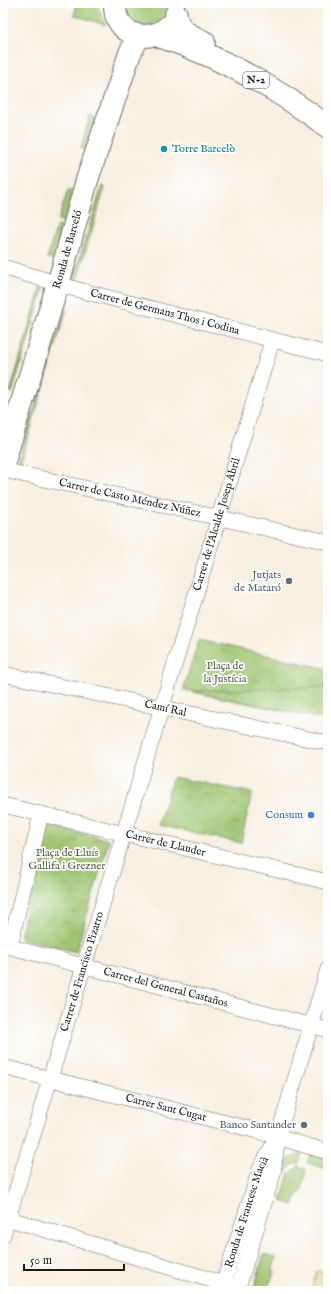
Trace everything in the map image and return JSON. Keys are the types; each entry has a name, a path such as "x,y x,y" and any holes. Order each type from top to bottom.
{"main road":[{"path":"114,4 119,21 125,28 148,35 168,27 176,9"},
{"name":"N-2","path":"176,9 176,21 186,32 257,67 328,113"},
{"name":"N-2","path":"148,35 178,42 251,77 290,100 328,127"},
{"name":"Ronda de Barceló","path":"3,465 58,284 87,180 130,53 148,35"}],"street":[{"name":"Carrer de Germans Thos i Codina","path":"3,267 58,284 272,341 328,354"},
{"name":"Carrer de l'Alcalde Josep Abril","path":"161,707 217,518 272,341"},
{"name":"Carrer de Casto Méndez Núñez","path":"3,470 328,542"},
{"name":"Camí Ral","path":"3,674 328,743"},
{"name":"Carrer de Francisco Pizarro","path":"3,1235 6,1218 161,707"},
{"name":"Carrer de Llauder","path":"3,805 328,882"},
{"path":"7,946 41,814"},
{"name":"Carrer del General Castaños","path":"7,946 328,1030"},
{"name":"Ronda de Francesc Macià","path":"230,1289 273,1174 277,1157 278,1136 328,969"},
{"name":"Carrer Sant Cugat","path":"3,1067 278,1136 328,1152"},
{"path":"6,1218 230,1289"}],"green space":[{"path":"77,3 96,3 106,25 74,15"},
{"path":"124,3 166,3 166,9 162,17 155,23 141,27 128,18"},
{"path":"90,116 96,118 86,151 81,148"},
{"path":"102,186 105,187 76,283 74,280 75,273"},
{"path":"68,190 74,190 63,223 58,221"},
{"path":"57,226 62,228 52,259 47,258"},
{"path":"41,286 43,291 12,393 10,392"},
{"path":"65,309 67,309 19,467 17,463"},
{"name":"Plaça de la Justícia","path":"199,640 328,669 328,720 183,690"},
{"path":"328,687 328,720 191,691"},
{"path":"173,777 252,793 241,843 158,825"},
{"name":"Plaça de Lluís Gallifa i Grezner","path":"45,825 109,840 76,952 20,938"},
{"path":"302,1153 299,1163 292,1165 285,1173 280,1172 289,1159"},
{"path":"310,1154 323,1157 328,1169 307,1163"},
{"path":"298,1166 306,1169 301,1193 299,1192 293,1205 281,1201 289,1173 291,1173"},
{"path":"264,1254 276,1257 273,1270 275,1271 266,1291 256,1291 255,1285"}],"sand":[{"path":"328,1258 328,1291 311,1291 317,1271 323,1273"}],"place":[{"name":"Torre Barcelò","path":"164,149"},
{"name":"Jutjats de Mataró","path":"289,581"},
{"name":"Consum","path":"311,815"},
{"name":"Banco Santander","path":"304,1125"}]}
